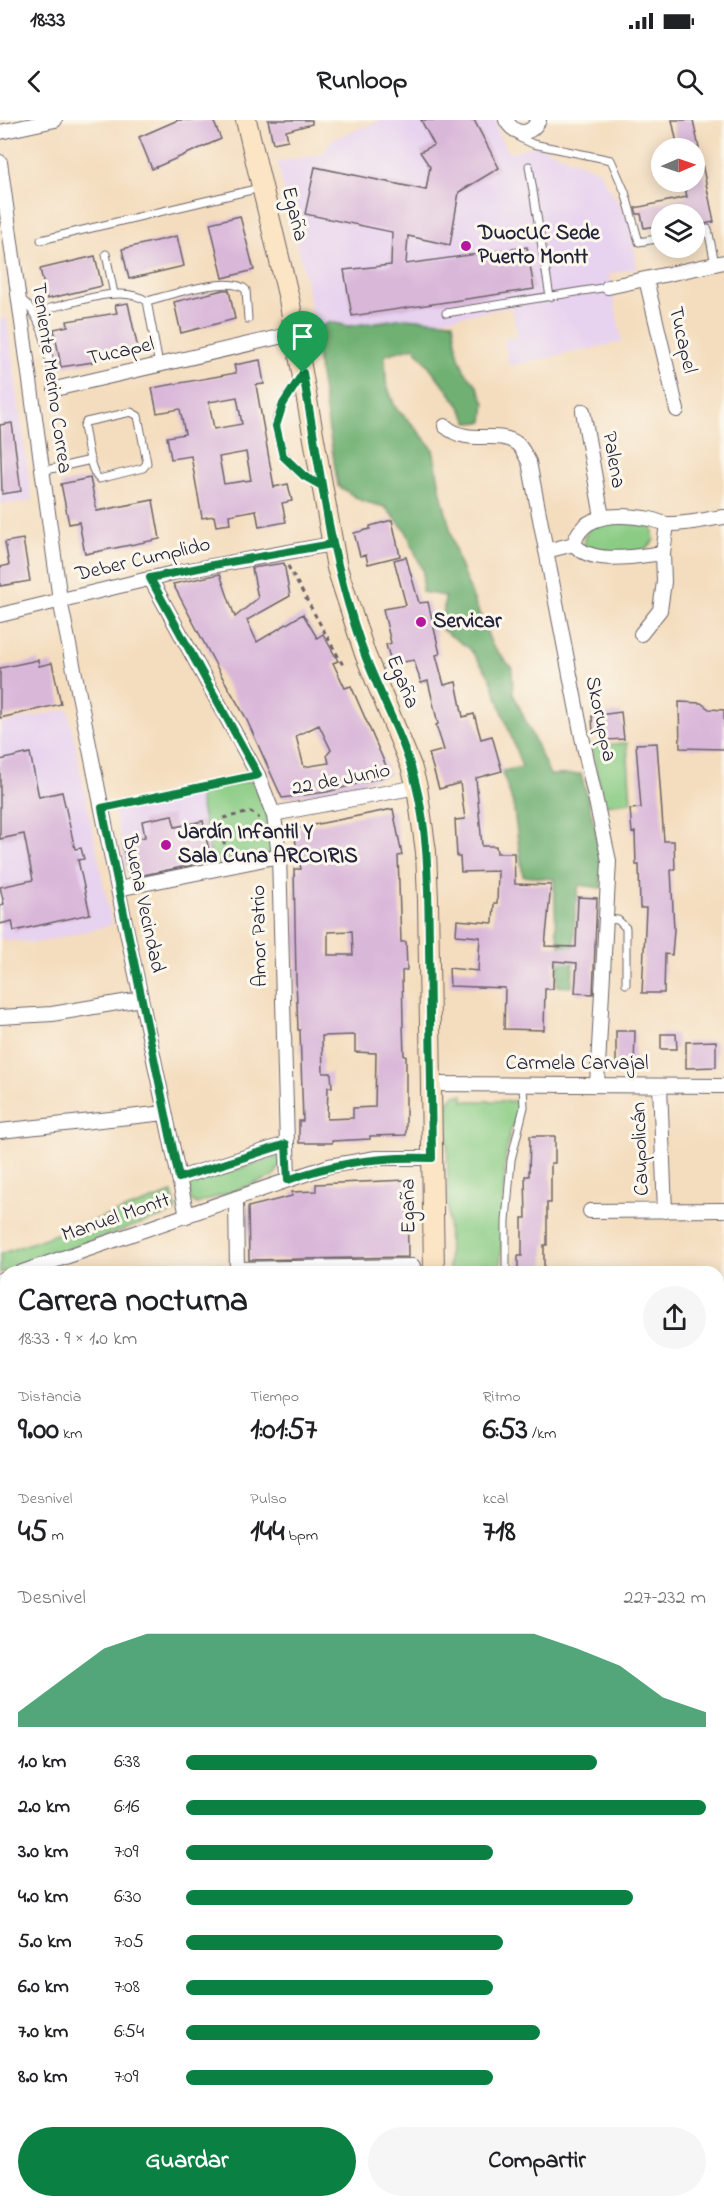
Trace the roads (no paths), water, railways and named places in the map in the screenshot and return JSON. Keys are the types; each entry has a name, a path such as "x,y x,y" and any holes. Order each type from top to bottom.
{"main road":[{"name":"Egaña","path":"246,120 296,333 332,544 342,587 365,654 411,766 417,787 428,876 434,1266"}],"street":[{"path":"0,132 55,120"},
{"path":"506,120 517,132 526,132 534,128 539,120"},
{"name":"Teniente Merino Correa","path":"0,162 60,600"},
{"path":"608,287 720,263"},
{"name":"Tucapel","path":"646,279 677,410"},
{"name":"Tucapel","path":"55,388 296,333"},
{"name":"Palena","path":"583,411 602,517"},
{"name":"Skoruppa","path":"445,426 454,434 463,437 514,441 529,462 582,737 609,861 597,1085"},
{"name":"Palena","path":"574,544 576,537 585,527 593,520 602,517 636,517 667,524 724,517"},
{"path":"641,634 660,610 667,524"},
{"name":"Deber Cumplido","path":"0,615 150,578 332,544"},
{"path":"546,551 574,544 579,550 595,556 628,557 663,553"},
{"name":"Amor Patrio","path":"150,578 258,775 273,814 279,856 288,1180"},
{"name":"Buena Vecindad","path":"60,600 187,1216"},
{"name":"22 de Junio","path":"273,814 417,787"},
{"path":"118,889 279,856"},
{"path":"0,1017 52,1014 141,999"},
{"name":"Carmela Carvajal","path":"430,1084 724,1086"},
{"name":"Caupolicán","path":"660,1086 665,1210"},
{"path":"0,1131 165,1113"},
{"name":"Manuel Montt","path":"179,1178 286,1144"},
{"name":"Manuel Montt","path":"40,1266 329,1166 394,1157 432,1158"},
{"path":"237,1198 237,1266"},
{"name":"Caupolicán","path":"590,1211 724,1210"}],"lane":[{"path":"517,132 520,138 533,144 611,160 625,192 639,242 651,240"},
{"path":"529,166 550,297"},
{"path":"41,240 262,187"},
{"path":"705,229 708,229 720,263"},
{"path":"106,254 114,294"},
{"path":"147,301 216,285 239,285 246,290 248,319"},
{"path":"446,314 608,287"},
{"path":"50,308 114,294 138,295 147,301 159,365"},
{"name":"Tucapel","path":"19,297 29,305 43,333 55,388"},
{"path":"303,373 283,404 276,426 283,456 304,476 322,486"},
{"path":"131,412 138,416 147,463 145,466 99,479 95,476 91,460 84,426 86,422 131,412"},
{"path":"42,471 91,460"},
{"path":"607,919 618,920 626,928 626,984"},
{"path":"506,1266 506,1221 511,1160 524,1107 524,1085"}],"place":[{"name":"DuocUC Sede Puerto Montt","path":"466,246"},
{"name":"Servicar","path":"421,622"},
{"name":"Jardín Infantil Y Sala Cuna ARCOIRIS","path":"166,845"}]}
